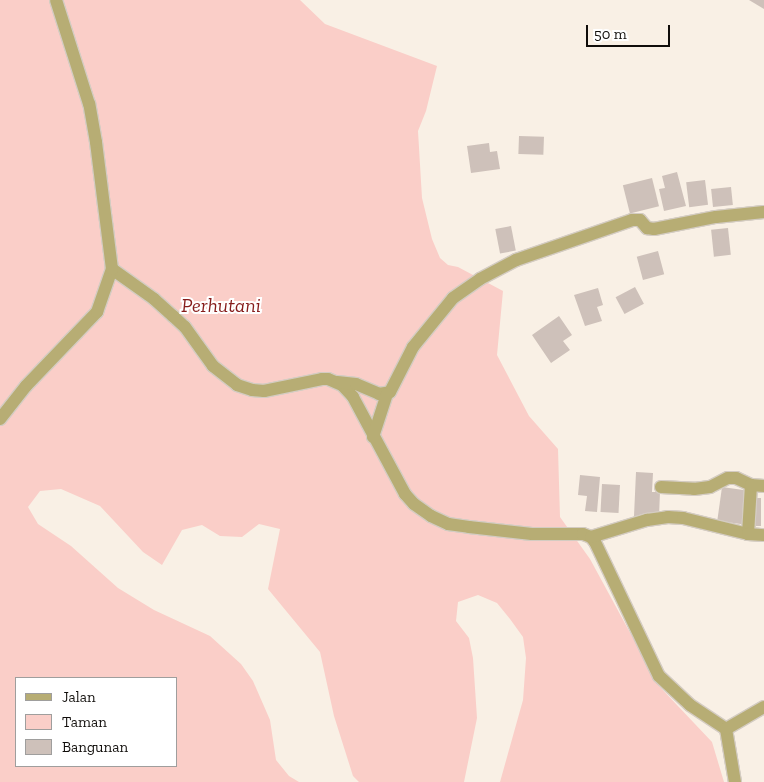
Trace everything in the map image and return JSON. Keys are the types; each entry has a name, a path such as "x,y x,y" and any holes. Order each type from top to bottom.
{"street":[{"path":"0,419 26,386 97,312 112,269 100,170 89,104 56,0"},
{"path":"373,437 387,394 396,385 412,347 434,319 466,288 507,264 632,220 640,220 647,228 654,229 716,217 764,212"},
{"path":"112,269 154,299 173,316 185,328 213,366 237,385 252,390 264,391 313,379 328,379 337,382 349,382 379,394 387,394"},
{"path":"337,382 353,396 373,437 405,494 414,504 431,516 448,524 469,527 532,534 583,534 591,537 659,676 690,705 726,729 735,782"},
{"path":"661,487 694,489 710,487 728,478 736,478 758,486 748,534"},
{"path":"591,537 647,520 668,517 683,518 748,534 764,535"},
{"path":"726,729 764,707"}],"green space":[{"name":"Perhutani","path":"0,0 300,0 325,24 437,66 426,111 418,131 422,198 432,239 440,258 448,265 458,267 503,291 497,355 529,416 558,449 560,517 590,559 659,686 712,742 724,782 500,782 523,700 526,658 523,637 510,619 497,603 478,595 458,602 456,621 469,638 473,658 477,718 464,782 359,782 353,776 334,716 320,652 268,589 280,529 259,524 242,537 220,536 202,525 182,530 162,565 143,552 100,506 61,489 40,491 28,507 38,524 71,546 118,588 154,610 210,636 241,664 253,681 270,720 276,760 289,776 299,782 0,782"}],"building":[{"path":"749,0 764,0 764,9"},
{"path":"519,136 544,137 543,155 518,154"},
{"path":"489,143 490,152 497,151 500,169 471,173 467,146"},
{"path":"677,172 686,206 664,211 659,189 665,188 662,176"},
{"path":"652,178 659,206 630,213 623,185"},
{"path":"705,180 708,205 689,207 686,182"},
{"path":"731,187 733,205 713,207 711,189"},
{"path":"511,226 516,251 500,254 495,229"},
{"path":"728,228 731,255 714,257 711,230"},
{"path":"658,251 664,274 643,280 637,257"},
{"path":"635,287 644,304 624,314 616,297"},
{"path":"598,288 603,305 597,307 602,321 585,326 574,295"},
{"path":"559,316 572,335 563,341 570,350 551,363 532,335"},
{"path":"636,472 653,473 652,492 660,492 659,517 634,516"},
{"path":"580,475 600,477 597,512 585,511 587,496 578,495"},
{"path":"602,484 620,485 619,513 601,512"},
{"path":"722,487 749,491 744,524 717,521"},
{"path":"751,498 761,498 761,526 751,526"}]}
